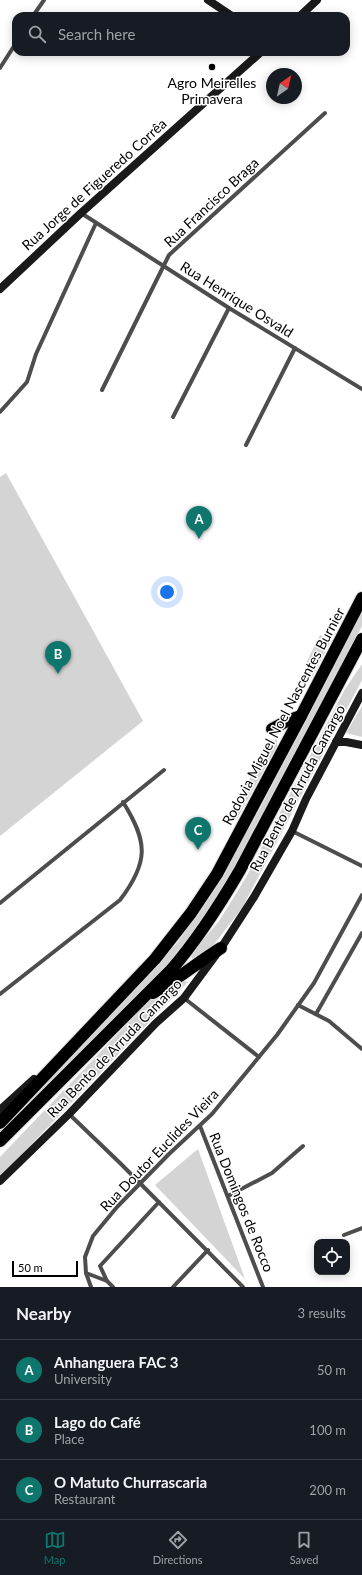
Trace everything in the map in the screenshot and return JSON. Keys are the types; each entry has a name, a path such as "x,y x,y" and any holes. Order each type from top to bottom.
{"highway":[{"name":"Rodovia Miguel Noel Nascentes Burnier","path":"0,1123 155,960 191,914 217,874 362,598"},
{"path":"0,1141 171,970 189,949 219,905 240,870 362,640"},
{"path":"272,729 301,716"},
{"path":"140,1000 172,982 198,962 221,948"}],"street":[{"path":"36,12 44,0"},
{"path":"208,0 226,12"},
{"path":"304,12 317,0"},
{"path":"0,68 12,49"},
{"name":"Rua Jorge de Figueredo Corrêa","path":"0,289 81,213 257,56"},
{"name":"Rua Francisco Braga","path":"102,390 169,255 325,113"},
{"name":"Rua Henrique Osvald","path":"81,213 229,308 362,389"},
{"path":"0,412 27,382 39,347 96,223"},
{"path":"173,417 229,308"},
{"path":"246,445 295,348"},
{"name":"Rua Bento de Arruda Camargo","path":"0,1181 69,1114 156,1023 184,998 221,948 254,897 292,831 362,693"},
{"path":"336,742 362,745"},
{"path":"0,903 164,770"},
{"path":"0,994 120,900 131,886 141,857 142,844 139,830 123,802"},
{"path":"292,831 362,866"},
{"name":"Rua Doutor Euclides Vieira","path":"91,1287 86,1273 85,1257 93,1236 117,1207 140,1183 212,1114 277,1035 314,983 362,895"},
{"path":"316,1014 362,933"},
{"path":"184,998 259,1057"},
{"path":"298,1005 329,1021 362,1049"},
{"path":"0,1110 36,1077 57,1062"},
{"path":"69,1114 208,1250 242,1287"},
{"name":"Rua Domingos de Rocco","path":"200,1126 263,1287"},
{"path":"228,1196 272,1173 303,1146"},
{"path":"0,1188 8,1174"},
{"path":"106,1281 100,1266 159,1202"},
{"path":"344,1235 362,1228"},
{"path":"173,1287 208,1250"},
{"path":"86,1273 106,1281 113,1287"}],"shaded area":[{"path":"6,473 143,721 0,836 0,477"},
{"path":"362,605 362,626 265,811 228,879 205,916 160,973 0,1135 0,1128 177,943 204,905 257,814 309,715"},
{"path":"320,635 331,641 311,679 306,663"},
{"path":"362,664 362,680 242,908 212,947 192,961 191,954 219,921 245,879 345,689"},
{"path":"362,706 362,737 346,733"},
{"path":"277,738 277,746 237,819 235,816 247,784 263,754"},
{"path":"184,981 188,982 0,1175 0,1157 149,1001 167,989"},
{"path":"198,1149 245,1279 155,1185"}],"place":[{"name":"Agro Meirelles Primavera","path":"212,67"},
{"name":"Anhanguera FAC 3","path":"199,539"},
{"name":"Lago do Café","path":"58,674"},
{"name":"O Matuto Churrascaria","path":"198,850"}]}
